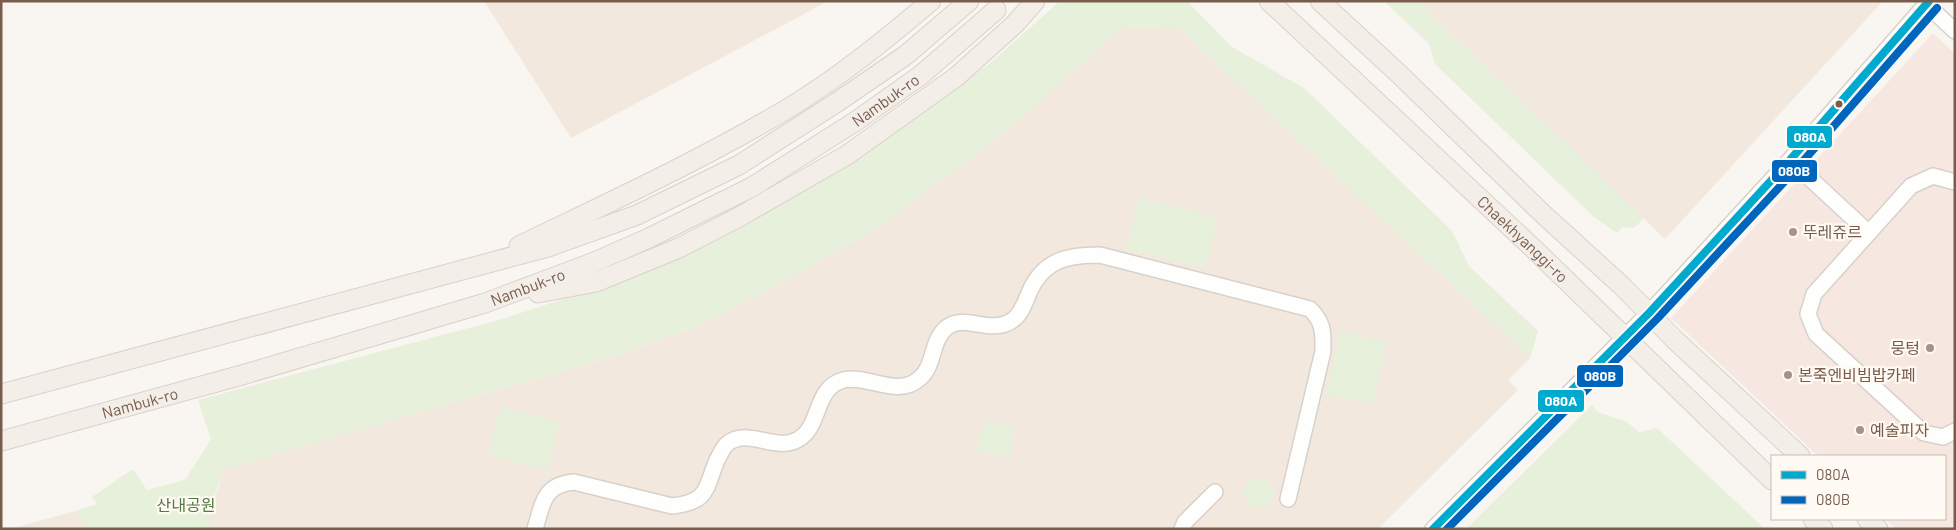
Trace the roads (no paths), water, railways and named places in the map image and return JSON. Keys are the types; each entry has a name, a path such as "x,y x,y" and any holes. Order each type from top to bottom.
{"main road":[{"path":"476,266 652,183 784,111 868,54 931,1"},
{"name":"Nambuk-ro","path":"1,394 548,247 637,214 739,165 836,103 906,55 969,1"},
{"path":"485,303 596,282 679,248 740,217 847,155 956,76 1015,24 1035,1"},
{"name":"Chaekhyanggi-ro","path":"1269,1 1528,243 1771,479"},
{"name":"Chaekhyanggi-ro","path":"1320,1 1399,74 1544,215 1650,312 1675,340 1799,455"},
{"name":"Nambuk-ro","path":"2,441 242,375 485,303 600,260 752,187 856,121 921,75 996,10"},
{"path":"1814,520 1823,529"},
{"path":"1868,520 1878,529"}],"street":[{"path":"1433,529 1650,312 1790,160 1927,2 1955,31"},
{"path":"1790,160 1869,233"},
{"path":"1955,182 1933,176 1911,186 1814,294 1808,314 1816,334 1924,433 1943,437 1955,431"},
{"path":"535,529 544,499 550,489 560,483 574,482 672,506 687,504 698,498 708,489 720,454 727,444 737,439 749,438 780,444 795,442 806,435 813,424 820,401 826,391 833,384 844,380 855,379 894,386 907,385 920,379 928,368 938,338 945,328 953,323 964,322 987,327 1002,326 1015,319 1038,278 1052,263 1067,257 1082,255 1100,255 1310,309 1319,318 1324,332 1323,351 1288,499"},
{"path":"1182,529 1185,522 1215,492"}],"place":[{"name":"뚜레쥬르","path":"1793,232"},
{"name":"뭉텅","path":"1930,348"},
{"name":"본죽엔비빔밥카페","path":"1788,375"},
{"name":"예술피자","path":"1860,430"}],"park label":[{"name":"산내공원","path":"186,505"}]}
